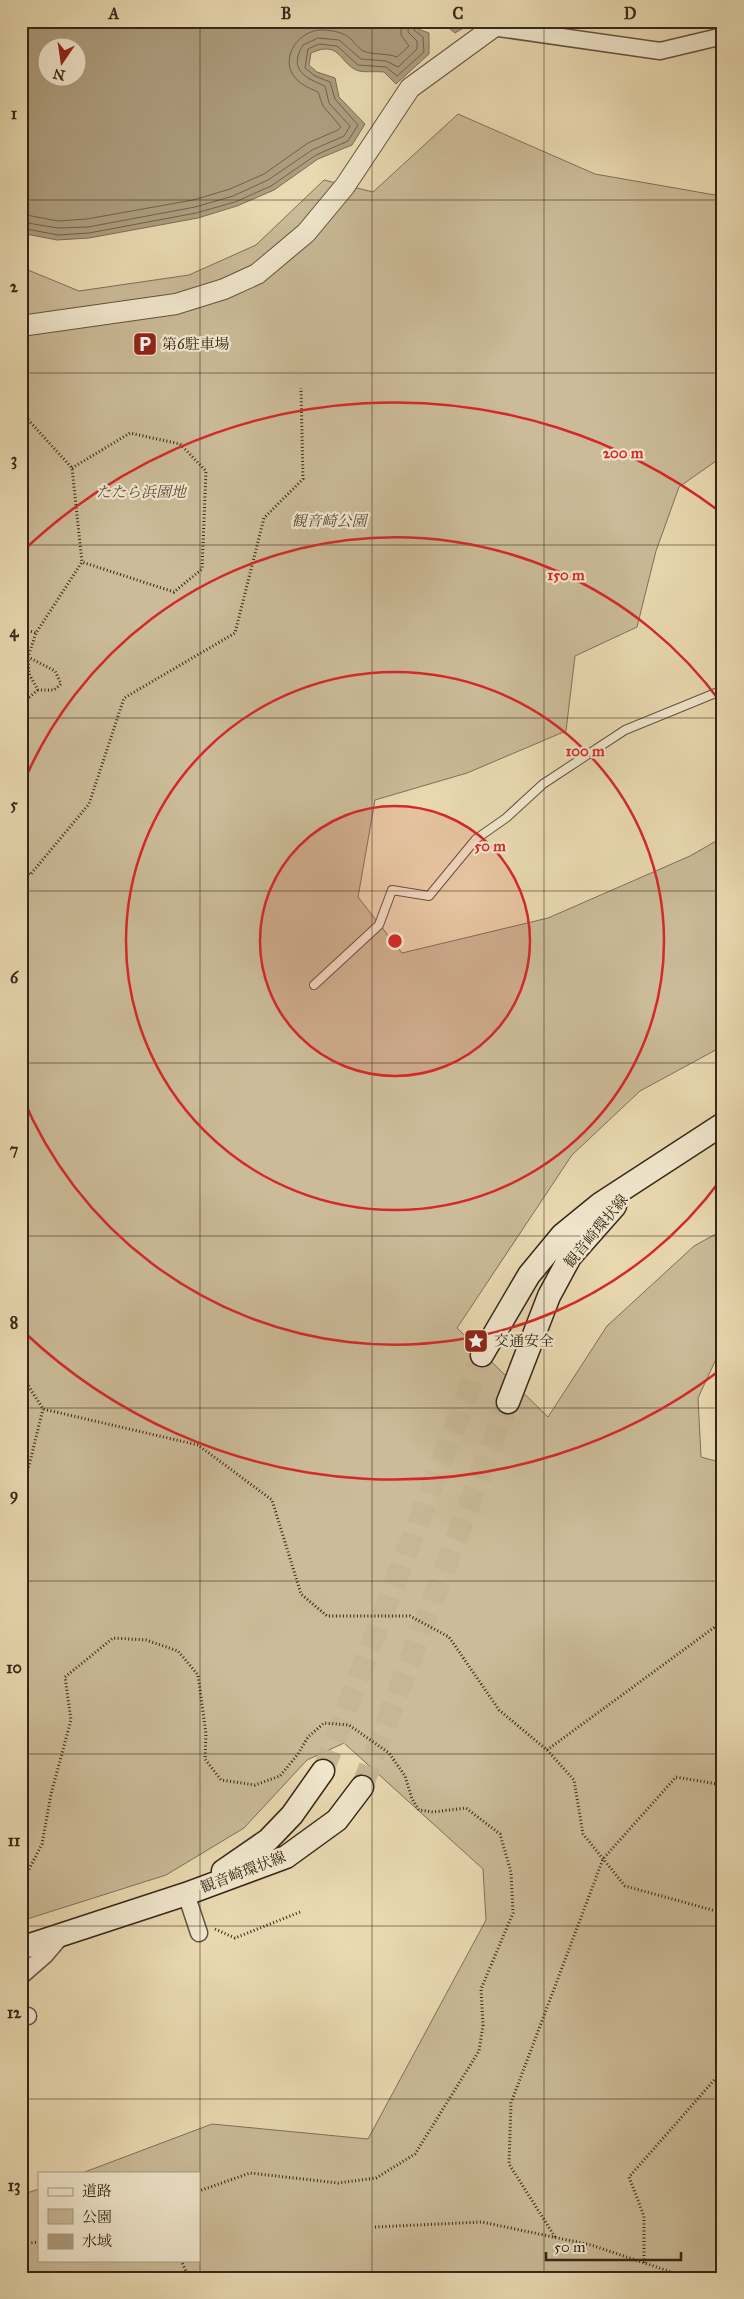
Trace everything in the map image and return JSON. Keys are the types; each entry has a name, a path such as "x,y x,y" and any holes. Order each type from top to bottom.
{"main road":[{"name":"観音崎環状線","path":"482,1355 529,1275 562,1235 600,1204 723,1124"},
{"name":"観音崎環状線","path":"508,1402 549,1296 570,1257 606,1215 645,1175"},
{"name":"観音崎環状線","path":"186,1894 236,1863 268,1840 292,1815 323,1771"},
{"name":"観音崎環状線","path":"21,1948 186,1894 286,1857 337,1820 362,1787"}],"street":[{"path":"21,326 176,304 224,289 257,274 306,233 345,186 410,88 497,24 660,51 723,36"},
{"path":"186,1894 199,1933"},
{"path":"21,1976 45,1955 64,1933"}],"lane":[{"path":"314,986 379,925 392,890 429,896 476,839 506,818 543,784 625,730 723,690"}],"path":[{"path":"21,867 30,875 89,804 124,698 235,633 264,518 303,479 302,388"},
{"path":"21,412 72,468 82,562 36,633 28,657 29,674 38,690"},
{"path":"72,468 130,433 180,444 206,471 202,569 174,592 82,562"},
{"path":"21,628 36,633"},
{"path":"21,704 38,690 54,690 61,684 55,671 28,657"},
{"path":"21,1374 43,1409 198,1445 272,1500 301,1594 327,1616 410,1616 449,1636 499,1710 547,1750 574,1780 582,1834 625,1886 723,1913"},
{"path":"21,1498 43,1409"},
{"path":"547,1750 723,1621"},
{"path":"21,1885 42,1844 51,1794 71,1720 65,1677 113,1638 146,1640 178,1651 198,1675 206,1734 205,1759 222,1780 255,1786 280,1776 298,1754 308,1737 324,1723 350,1725 390,1753 405,1776 412,1799 419,1810 433,1812 466,1808 500,1834 511,1872 513,1913 482,1989 483,2025 479,2051 414,2154 376,2178 338,2183 250,2173 200,2192"},
{"path":"555,2237 509,2164 511,2104 603,1859 676,1777 723,1785"},
{"path":"199,1933 214,1928 235,1938 300,1912"},
{"path":"644,2263 644,2216 629,2177 723,2070"},
{"path":"375,2227 482,2222 591,2245 689,2278"},
{"path":"21,2244 38,2242"},
{"path":"182,2262 189,2278"}],"green space":[{"name":"観音崎公園","path":"458,114 595,174 715,195 723,192 723,456 679,487 656,551 637,627 575,656 566,731 467,773 375,800 358,897 402,953 548,918 690,856 723,837 723,1046 640,1091 572,1155 457,1328 548,1417 607,1326 694,1246 723,1230 723,1344 698,1398 701,1457 723,1463 723,2278 21,2278 21,2195 38,2189 38,2262 200,2262 200,2172 85,2172 212,2124 368,2139 486,1920 483,1869 344,1743 307,1760 244,1828 166,1875 21,1921 21,270 28,270 79,291 189,275 256,245 324,180 373,192"}],"water":[{"path":"21,21 423,21 418,29 429,33 429,54 396,84 384,72 356,70 334,51 328,49 311,53 309,65 317,72 335,78 339,97 365,124 352,145 318,159 274,190 237,206 198,218 89,238 57,240 21,233"},
{"path":"440,21 475,21 455,33"}],"tunnel":[{"path":"323,1771 482,1355"},
{"path":"362,1787 508,1402"}],"place":[{"name":"第6駐車場","path":"145,344"},
{"name":"交通安全","path":"476,1341"}],"park label":[{"name":"たたら浜園地","path":"141,492"}]}
